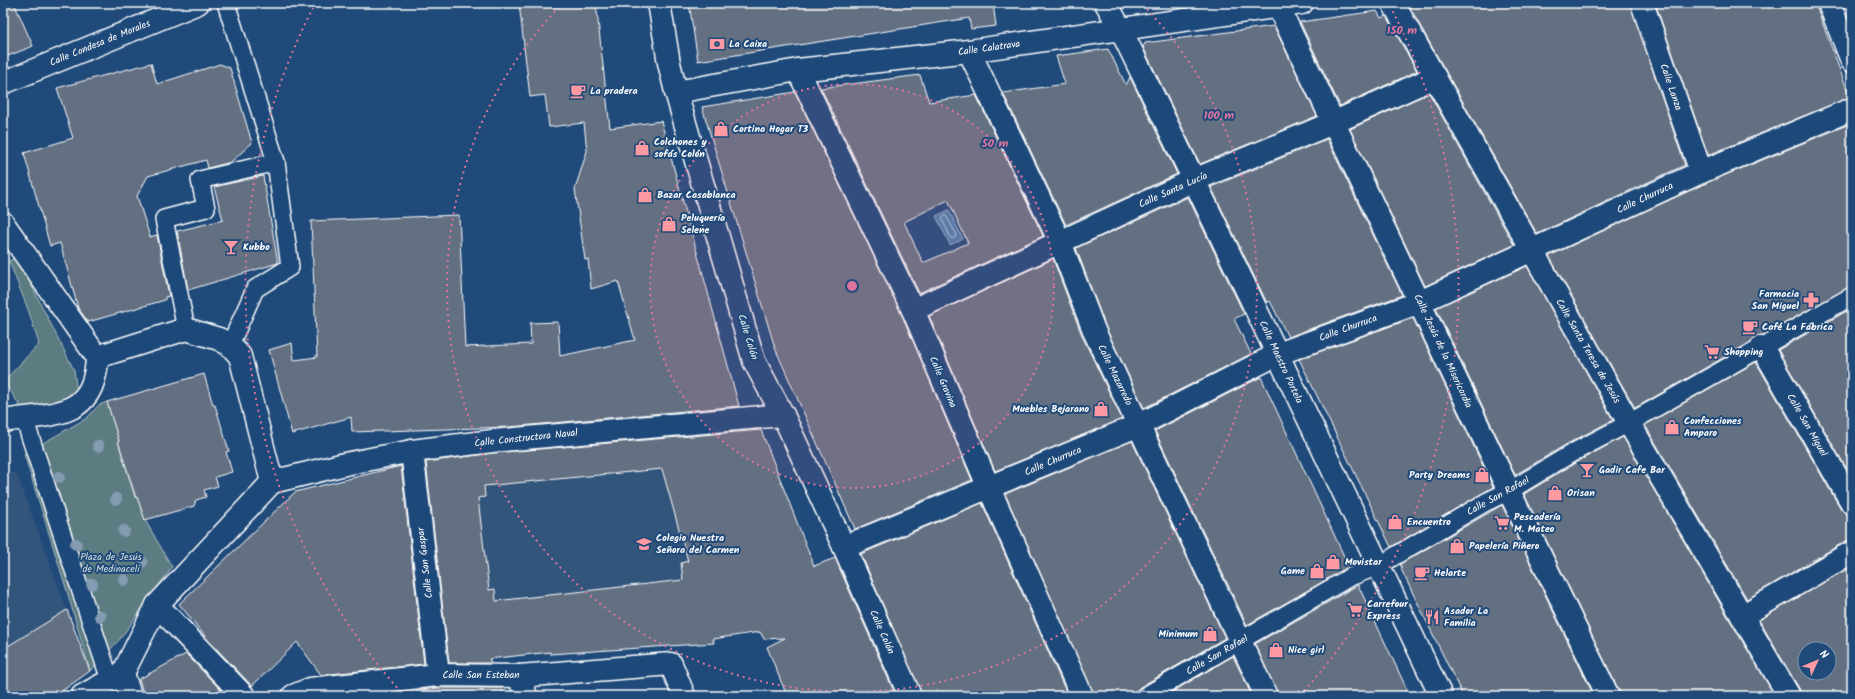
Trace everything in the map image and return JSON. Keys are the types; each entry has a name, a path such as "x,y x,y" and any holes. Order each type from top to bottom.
{"street":[{"name":"Calle Condesa de Morales","path":"3,83 198,3"},
{"path":"226,3 276,162 290,268 255,289 230,345"},
{"name":"Calle Colón","path":"659,3 668,62 754,361 783,415 844,547 910,696"},
{"name":"Calle Maestro Portela","path":"1106,3 1120,28 1194,180 1441,696"},
{"name":"Calle Calatrava","path":"676,92 798,70 969,51 1120,28 1302,3"},
{"name":"Calle Santa Teresa de Jesús","path":"1393,3 1629,423 1789,696"},
{"name":"Calle Lanza","path":"1642,3 1701,172"},
{"path":"1829,3 1852,62"},
{"name":"Calle Jesús de la Misericordia","path":"1278,6 1335,122 1509,491 1608,696"},
{"name":"Calle Mazarredo","path":"969,51 1060,242 1095,333 1266,696"},
{"name":"Calle Gravina","path":"798,70 913,310 989,488 1082,696"},
{"name":"Calle Santa Lucía","path":"913,310 1194,180 1335,122 1435,77"},
{"name":"Calle Churruca","path":"844,547 1139,425 1278,354 1420,302 1701,172 1852,109"},
{"path":"186,329 164,219 206,208 200,180 276,162"},
{"path":"3,223 96,357 96,374 92,388 82,402 68,411 13,420 117,676 130,696"},
{"name":"Calle San Rafael","path":"1145,696 1241,642 1350,577 1378,566 1572,453 1629,423 1852,296"},
{"path":"82,696 117,676 157,605 272,482 240,356 230,345 219,339 186,329 96,357"},
{"name":"Calle San Miguel","path":"1762,347 1852,503"},
{"name":"Calle Constructora Naval","path":"272,482 345,464 412,452 500,440 783,415"},
{"name":"Calle San Gaspar","path":"412,452 438,675"},
{"path":"1742,616 1852,552"},
{"path":"157,605 244,696"},
{"name":"Calle San Esteban","path":"306,694 438,675 519,676 671,664 684,696"},
{"path":"519,676 526,696"}],"shaded area":[{"name":"Colegio Nuestra Señora del Carmen","path":"760,429 814,566 831,560 761,632 673,646 497,657 473,455"},
{"path":"16,472 67,610 3,649 3,476"}],"green space":[{"path":"17,257 74,370 77,393 62,407 22,409 4,381 39,344 29,312 9,261"},
{"name":"Plaza de Jesús de Medinaceli","path":"107,402 135,498 137,497 145,520 172,567 120,639 90,671 67,591 24,454 87,418 99,405"}],"water":[{"path":"949,210 963,239 950,245 936,216"}],"building":[{"path":"3,3 14,3 33,46 3,58"},
{"path":"519,3 596,3 610,128 661,121 739,406 509,427 352,432 351,417 292,434 269,350 292,343 294,360 317,357 311,221 459,215 465,347 531,344 530,323 558,322 560,356 635,340 618,281 591,289 588,259 585,260 575,189 587,151 584,123 549,127 545,95 530,97"},
{"path":"689,3 993,3 996,26 971,29 969,18 698,61"},
{"path":"1431,3 1630,3 1685,165 1537,234 1409,6"},
{"path":"1655,3 1815,3 1850,97 1708,155"},
{"path":"1377,11 1381,18 1386,16 1417,71 1340,106 1300,22"},
{"path":"1274,26 1317,116 1200,164 1143,47 1145,43"},
{"path":"1108,49 1126,85 1130,77 1177,174 1066,225 1003,93 1065,84 1056,56"},
{"path":"151,63 157,84 220,64 230,68 252,143 231,162 208,168 206,160 148,176 137,196 150,237 157,235 169,296 165,297 165,300 88,322 78,308 60,243 50,246 24,153 73,138 57,88"},
{"path":"920,75 929,102 976,95 1043,236 919,293 821,88","holes":["948,200 968,243 923,263 904,222"]},
{"path":"795,92 902,315 972,480 855,529 775,348 702,107"},
{"path":"1429,93 1514,245 1425,286 1350,129"},
{"path":"1852,123 1852,286 1764,335 1756,336 1751,342 1635,408 1549,256 1706,183"},
{"path":"1327,139 1402,295 1288,337 1270,301 1267,303 1211,187"},
{"name":"Kubbo","path":"263,176 278,263 188,290 177,231 223,220 214,187"},
{"path":"1188,197 1244,314 1234,319 1251,354 1144,408 1106,328 1076,248"},
{"path":"1053,259 1083,338 1122,419 995,471 929,316"},
{"path":"1527,266 1613,420 1567,444 1515,475 1436,308"},
{"path":"1852,308 1852,478 1778,350"},
{"path":"1413,318 1493,487 1391,547 1299,359"},
{"path":"1756,362 1841,509 1846,514 1852,515 1852,540 1846,541 1747,599 1645,425"},
{"path":"204,374 229,451 226,452 232,472 215,477 218,486 204,490 206,497 196,500 194,506 145,520 137,497 136,498 107,402"},
{"path":"1261,377 1349,567 1247,625 1155,431"},
{"name":"Colegio Nuestra Señora del Carmen","path":"761,430 814,566 835,558 896,696 787,696 767,647 785,638 764,639 760,632 713,639 714,643 550,654 550,652 489,659 491,663 449,663 426,462 493,453","holes":["662,469 688,561 681,563 683,580 496,601 495,589 489,590 478,498 485,497 484,486"]},
{"path":"1623,437 1775,696 1620,696 1619,691 1524,494 1577,462"},
{"path":"1132,441 1225,638 1140,687 1136,691 1135,696 1094,696 1005,494"},
{"path":"401,466 424,664 321,675 297,642 252,686 209,641 179,604 295,492"},
{"path":"982,503 1068,696 922,696 861,554"},
{"path":"1502,505 1594,696 1463,696 1401,569 1400,564"},
{"path":"1852,566 1852,696 1801,696 1800,690 1759,620"},
{"path":"1358,585 1410,696 1278,696 1255,644"},
{"path":"67,610 90,671 55,696 3,696 3,649"},
{"path":"186,654 227,696 144,696 139,679"},
{"path":"1233,656 1252,696 1165,696"},
{"path":"439,688 502,688 505,696 361,696"}],"place":[{"name":"La Caixa","path":"717,44"},
{"name":"La pradera","path":"578,91"},
{"name":"Cortina Hogar T3","path":"721,129"},
{"name":"Colchones y sofás Colón","path":"642,148"},
{"name":"Bazar Casablanca","path":"645,195"},
{"name":"Peluquería Selene","path":"669,224"},
{"name":"Kubbo","path":"231,247"},
{"name":"Farmacia San Miguel","path":"1811,300"},
{"name":"Café La Fábrica","path":"1750,327"},
{"name":"Shopping","path":"1712,352"},
{"name":"Muebles Bejarano","path":"1101,409"},
{"name":"Confecciones Amparo","path":"1672,427"},
{"name":"Gadir Cafe Bar","path":"1587,470"},
{"name":"Party Dreams","path":"1482,475"},
{"name":"Orisan","path":"1555,493"},
{"name":"Encuentro","path":"1395,522"},
{"name":"Pescadería M. Mateo","path":"1502,523"},
{"name":"Colegio Nuestra Señora del Carmen","path":"644,544"},
{"name":"Papelería Piñero","path":"1457,546"},
{"name":"Movistar","path":"1333,562"},
{"name":"Game","path":"1317,571"},
{"name":"Helarte","path":"1422,573"},
{"name":"Carrefour Express","path":"1355,610"},
{"name":"Asador La Familia","path":"1432,617"},
{"name":"Minimum","path":"1210,634"},
{"name":"Nice girl","path":"1276,650"}]}
